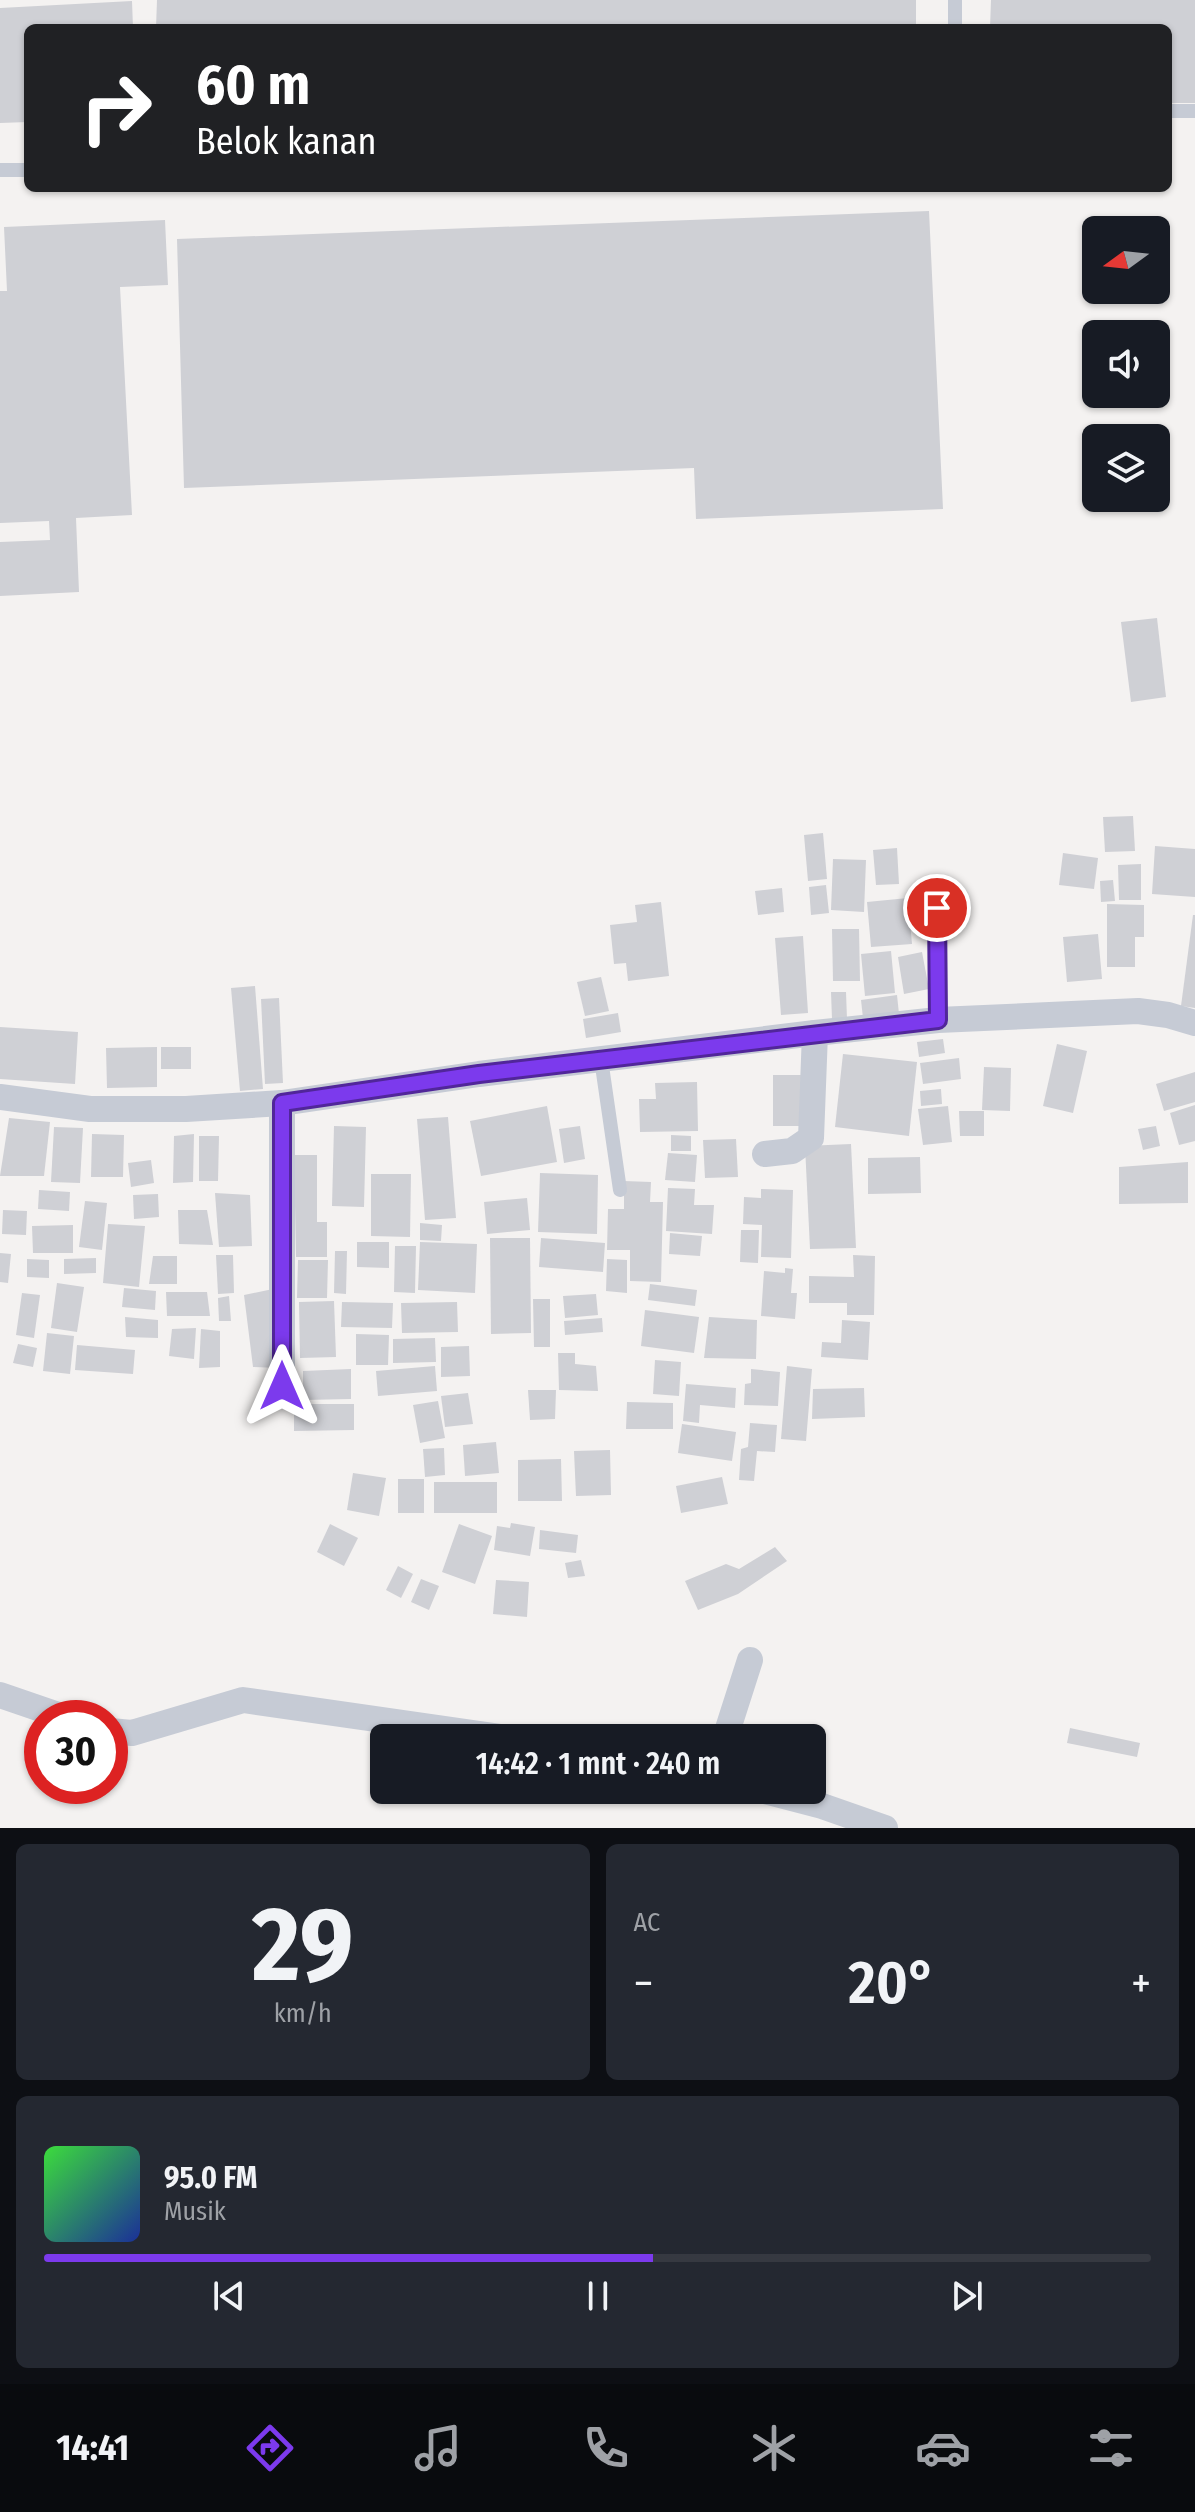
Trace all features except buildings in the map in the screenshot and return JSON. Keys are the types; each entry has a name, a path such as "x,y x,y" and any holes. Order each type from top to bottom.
{"street":[{"path":"0,1097 90,1109 186,1109 282,1103 601,1059 938,1020 1138,1011 1195,1023"},
{"path":"765,1154 792,1151 811,1138 815,1033"},
{"path":"282,1103 282,1386"},
{"path":"729,1724 750,1660"},
{"path":"0,1695 24,1703"},
{"path":"128,1733 243,1700 410,1724"},
{"path":"814,1804 885,1828"}],"lane":[{"path":"955,0 955,24"},
{"path":"1172,111 1195,111"},
{"path":"0,170 24,170"},
{"path":"937,908 938,1020"},
{"path":"601,1059 620,1190"}],"route":[{"path":"282,1386 282,1103 479,1074 938,1020 937,908"}]}
